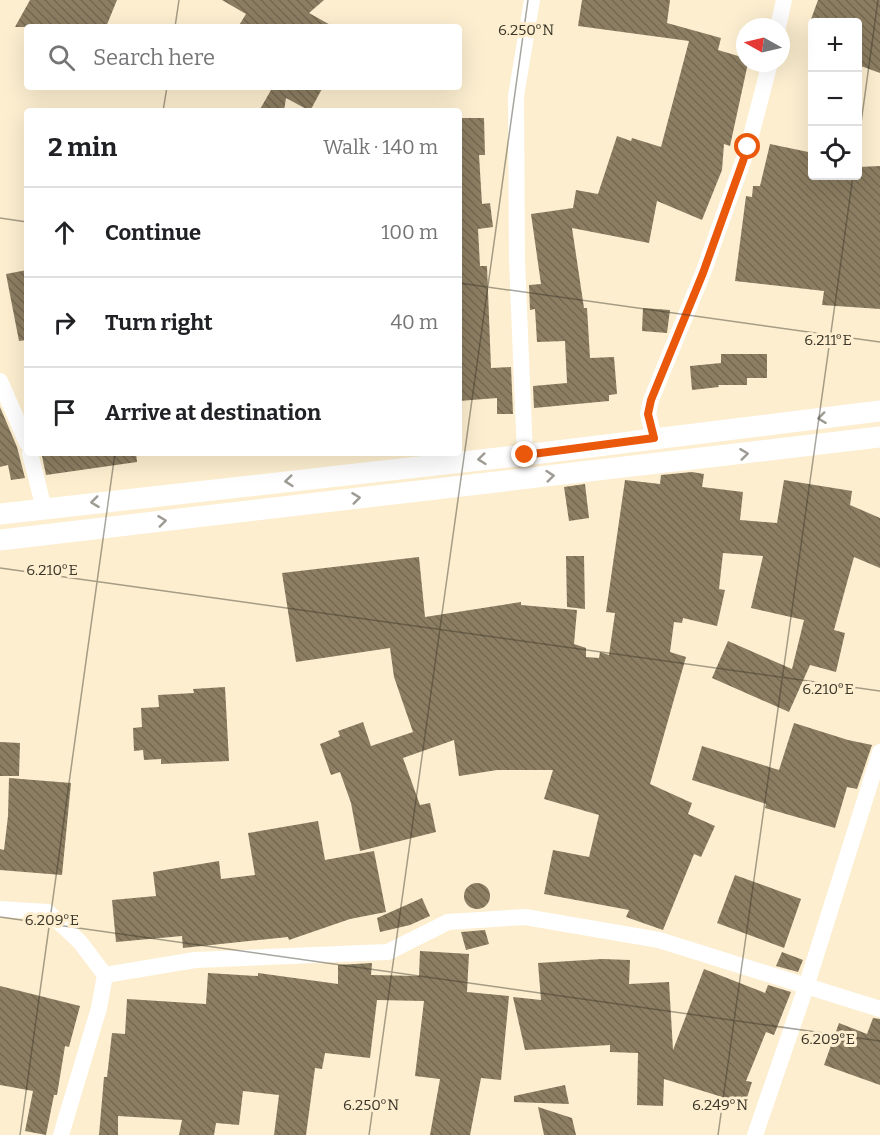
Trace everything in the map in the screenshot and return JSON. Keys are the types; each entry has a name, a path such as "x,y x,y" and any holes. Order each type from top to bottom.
{"street":[{"path":"525,455 517,271 516,96 532,0"},
{"path":"780,18 784,0"},
{"path":"654,438 648,414 651,400 703,273 748,147 768,72"},
{"path":"0,381 24,436"},
{"path":"0,514 525,455 880,411"},
{"path":"0,540 880,437"},
{"path":"31,456 44,509"},
{"path":"755,1135 806,987 880,752"},
{"path":"0,909 48,912 80,942 105,975 99,1008 61,1135"},
{"path":"105,975 195,960 388,952 448,921 525,917 659,940 880,1009"}],"building":[{"path":"30,0 117,0 107,24 24,24 24,27 15,27"},
{"path":"222,0 324,0 309,13 329,24 240,24 246,14"},
{"path":"582,0 670,0 667,23 721,38 718,50 736,55 736,72 746,72 730,146 724,144 722,170 702,220 657,201 649,243 572,228 584,308 587,308 590,358 614,357 617,394 609,395 609,401 534,408 533,386 567,383 565,341 537,342 535,309 530,310 529,285 541,284 531,214 573,208 576,190 598,194 617,136 661,147 689,41 578,26"},
{"path":"818,0 880,0 880,73 862,66 862,18 811,18"},
{"path":"271,90 321,90 312,108 304,108 286,98 284,108 261,108"},
{"path":"462,118 484,118 485,155 479,155 482,204 490,203 493,227 478,229 480,266 487,266 491,368 511,367 513,414 497,414 497,398 462,401"},
{"path":"770,144 808,152 808,180 862,180 862,167 880,166 880,309 822,305 824,291 735,281 746,196 752,197 753,186 760,186"},
{"path":"24,271 24,340 19,341 6,274"},
{"path":"643,308 670,310 667,333 642,331"},
{"path":"721,354 767,354 767,378 747,378 747,385 718,385 719,387 692,390 690,366 721,363"},
{"path":"0,407 17,447 25,478 11,480 8,465 0,467"},
{"path":"42,456 136,456 137,462 46,475"},
{"path":"692,472 704,474 702,487 743,492 740,520 777,523 784,480 852,491 850,505 880,518 880,568 854,557 834,630 845,633 836,672 810,665 789,712 712,678 728,641 792,669 804,620 751,608 763,556 723,553 719,589 725,590 717,626 683,618 682,623 674,622 670,652 686,657 650,784 692,803 688,814 715,826 701,857 694,854 663,930 626,917 629,910 544,894 553,850 589,857 599,815 544,799 553,770 497,770 459,776 454,740 403,758 420,805 430,803 436,832 360,851 351,803 340,772 331,775 320,744 340,736 338,731 363,722 371,746 413,732 394,677 390,648 296,662 282,573 419,557 425,617 521,602 521,605 577,610 574,644 586,648 586,657 599,658 600,652 609,655 615,613 606,612 625,480 660,484 661,475"},
{"path":"585,484 589,518 569,521 564,487"},
{"path":"566,556 584,556 585,609 567,607"},
{"path":"225,687 229,761 161,764 161,759 144,760 143,750 134,751 133,728 142,727 141,708 159,707 158,695 194,693 193,689"},
{"path":"794,723 872,745 857,789 847,787 835,828 765,808 766,804 692,780 702,746 779,770"},
{"path":"0,742 20,743 19,776 0,776"},
{"path":"9,778 71,783 62,875 0,870 0,849 4,850 8,816"},
{"path":"318,821 325,860 374,851 386,912 350,919 289,940 288,937 183,948 182,936 116,942 112,900 156,896 153,872 219,861 221,879 255,875 248,833"},
{"path":"735,875 801,899 784,948 717,923"},
{"path":"477,883 486,887 490,896 486,905 477,909 468,905 464,896 468,887"},
{"path":"422,898 430,916 410,925 380,932 377,918"},
{"path":"485,930 489,944 466,950 461,932"},
{"path":"420,951 469,954 467,992 509,996 501,1080 481,1078 470,1135 430,1135 440,1079 415,1076 424,1001 377,1000 370,1058 325,1053 322,1069 315,1068 306,1135 274,1135 279,1095 243,1091 239,1125 216,1123 214,1135 179,1135 182,1120 118,1116 118,1135 99,1135 104,1077 107,1077 112,1033 125,1034 127,999 206,1004 208,973 258,976 258,973 338,984 338,965 372,963 371,975 419,976"},
{"path":"782,952 803,960 798,972 776,966"},
{"path":"602,959 630,960 629,984 669,982 673,1050 704,969 765,993 768,985 791,992 774,1035 766,1032 746,1081 752,1082 745,1104 664,1079 663,1106 637,1105 638,1053 610,1052 610,1045 525,1050 513,997 541,1000 538,963"},
{"path":"0,986 80,1006 69,1047 65,1046 57,1095 54,1095 46,1135 25,1131 33,1091 0,1085"},
{"path":"873,1018 880,1019 880,1085 824,1065 839,1023 867,1034"},
{"path":"565,1085 569,1104 514,1102 514,1096"},
{"path":"538,1107 572,1118 576,1135 544,1135"}],"route":[{"path":"525,455 654,438 648,414 651,400 703,273 748,147"}]}
